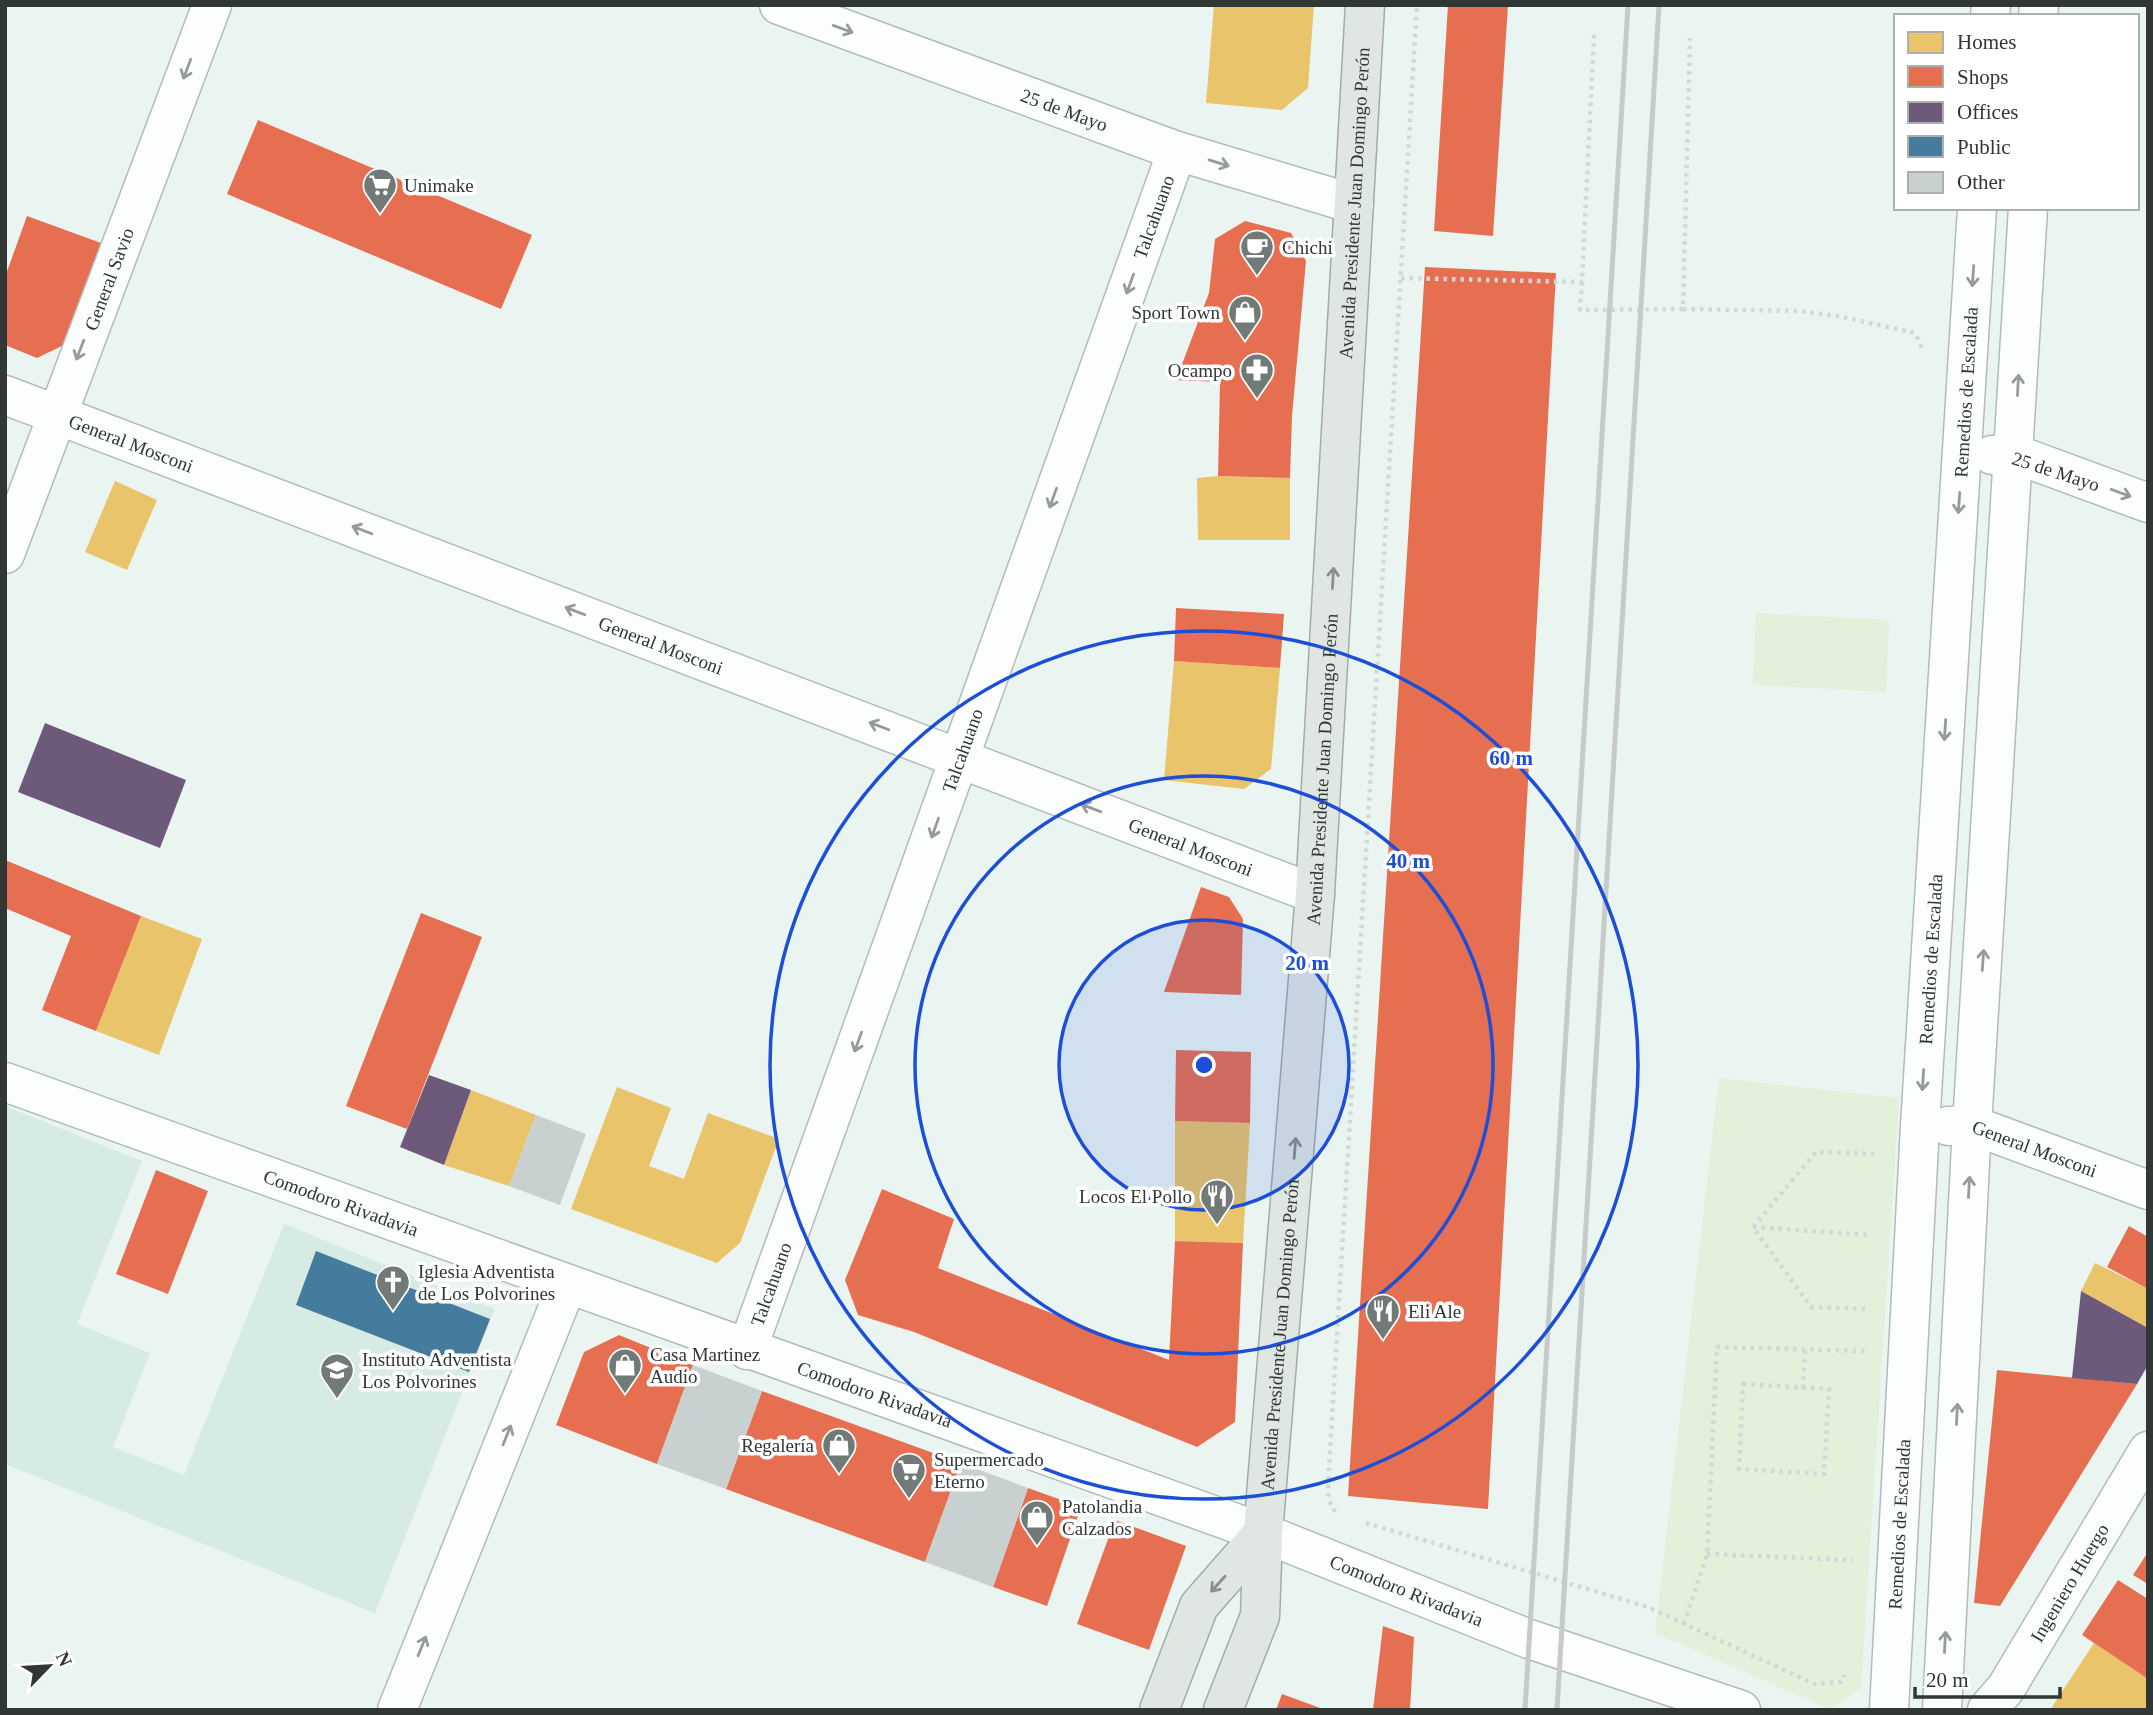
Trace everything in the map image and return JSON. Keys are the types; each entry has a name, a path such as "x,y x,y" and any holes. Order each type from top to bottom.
{"main road":[{"name":"Avenida Presidente Juan Domingo Perón","path":"1223,1710 1261,1616 1264,1533 1315,894 1365,5"},
{"path":"1159,1710 1199,1606 1264,1533"}],"street":[{"name":"General Savio","path":"5,554 212,5"},
{"name":"25 de Mayo","path":"779,5 1177,151 1354,204"},
{"name":"Talcahuano","path":"747,1350 1177,151"},
{"name":"Remedios de Escalada","path":"1889,1710 1920,1126 1978,210"},
{"path":"1942,1710 1972,1125 2028,210"},
{"name":"General Mosconi","path":"5,395 1315,894"},
{"name":"25 de Mayo","path":"1961,456 2014,454 2148,503"},
{"name":"Comodoro Rivadavia","path":"5,1082 1264,1533 1529,1639 1741,1710"},
{"name":"General Mosconi","path":"1920,1126 1972,1125 2148,1190"},
{"path":"397,1710 567,1285"},
{"name":"Ingeniero Huergo","path":"1987,1710 2006,1688 2148,1451"}],"path":[{"path":"1345,1516 1335,1513 1328,1498 1329,1468 1417,5"},
{"path":"1594,35 1580,310 1683,309 1838,316 1915,333 1927,358"},
{"path":"1683,309 1690,38"},
{"path":"1351,277 1582,282"},
{"path":"1753,1227 1816,1152 1882,1154"},
{"path":"1753,1227 1877,1235"},
{"path":"1753,1227 1811,1307 1873,1309"},
{"path":"1684,1624 1707,1554 1717,1347 1871,1351"},
{"path":"1803,1388 1805,1350"},
{"path":"1743,1384 1803,1388 1829,1389 1825,1474 1739,1469 1743,1384"},
{"path":"1355,1520 1647,1607 1814,1684 1841,1682 1847,1671"},
{"path":"1707,1554 1859,1560"}],"shaded area":[{"name":"Instituto Adventista Los Polvorines","path":"5,1106 142,1161 77,1324 150,1353 113,1447 184,1475 284,1224 495,1309 375,1613 5,1464"}],"green space":[{"path":"1756,613 1889,620 1886,692 1753,685"},
{"path":"1719,1078 1899,1098 1861,1688 1829,1709 1655,1633"}],"building: Homes":[{"path":"1214,5 1314,5 1308,88 1282,110 1206,103"},
{"path":"1197,478 1290,478 1290,540 1198,540"},
{"path":"115,481 157,500 127,570 85,552"},
{"path":"1174,661 1280,668 1271,769 1244,789 1164,780"},
{"path":"141,916 202,939 159,1055 96,1031"},
{"path":"617,1087 671,1108 649,1166 684,1179 708,1113 779,1139 740,1243 717,1263 571,1209"},
{"path":"471,1090 536,1115 509,1186 444,1165"},
{"path":"1175,1121 1250,1123 1243,1243 1175,1241"},
{"path":"2095,1263 2148,1289 2148,1328 2081,1291"},
{"path":"2094,1643 2148,1679 2148,1710 2050,1710"}],"building: Shops":[{"path":"1448,5 1508,5 1493,236 1434,231"},
{"name":"Unimake","path":"258,120 532,235 501,309 227,194"},
{"path":"27,216 101,243 66,344 37,358 5,345 5,277"},
{"path":"1245,221 1291,233 1306,261 1292,416 1290,478 1218,476 1220,382 1176,380 1209,293 1215,239"},
{"path":"1425,267 1556,273 1488,1509 1348,1496"},
{"path":"1176,608 1284,614 1280,668 1174,661"},
{"path":"5,860 141,916 96,1031 42,1010 71,936 5,908"},
{"path":"1201,887 1229,897 1243,919 1241,995 1164,992"},
{"path":"421,913 482,937 407,1129 346,1106"},
{"path":"1176,1050 1251,1052 1250,1123 1175,1121"},
{"path":"156,1170 208,1191 168,1294 116,1274"},
{"path":"882,1189 954,1219 938,1268 1169,1360 1175,1241 1243,1243 1235,1422 1197,1447 914,1332 858,1315 845,1280"},
{"path":"2129,1226 2148,1237 2148,1289 2107,1267"},
{"name":"Casa Martinez Audio","path":"619,1335 693,1365 657,1464 556,1425 584,1352"},
{"path":"1997,1370 2137,1384 2000,1606 1974,1603"},
{"path":"762,1391 961,1463 925,1562 726,1489"},
{"name":"Patolandia Calzados","path":"1028,1488 1081,1507 1047,1606 993,1587"},
{"path":"1115,1520 1186,1546 1149,1650 1077,1624"},
{"path":"2148,1552 2148,1584 2133,1575"},
{"path":"2118,1580 2148,1599 2148,1679 2082,1635"},
{"path":"1383,1626 1414,1637 1410,1710 1373,1710"},
{"path":"1282,1694 1323,1709 1323,1710 1276,1710"}],"building: Offices":[{"path":"45,723 186,780 160,848 18,792"},
{"path":"429,1075 471,1090 444,1165 400,1147"},
{"path":"2081,1291 2148,1328 2148,1365 2137,1384 2072,1378"}],"building: Public":[{"name":"Iglesia Adventista de Los Polvorines","path":"316,1251 490,1319 469,1372 296,1305"}],"building: Other":[{"path":"536,1115 586,1134 560,1205 509,1186"},
{"path":"693,1365 762,1391 726,1489 657,1464"},
{"path":"961,1463 1028,1488 993,1587 925,1562"}],"railway":[{"path":"1525,1710 1628,5"},
{"path":"1557,1710 1659,5"}],"place":[{"name":"Unimake","path":"380,215"},
{"name":"Chichi","path":"1257,277"},
{"name":"Sport Town","path":"1245,342"},
{"name":"Ocampo","path":"1257,400"},
{"name":"Locos El Pollo","path":"1217,1226"},
{"name":"Iglesia Adventista de Los Polvorines","path":"393,1312"},
{"name":"Eli Ale","path":"1383,1341"},
{"name":"Casa Martinez Audio","path":"625,1395"},
{"name":"Instituto Adventista Los Polvorines","path":"337,1400"},
{"name":"Regalería","path":"839,1475"},
{"name":"Supermercado Eterno","path":"909,1500"},
{"name":"Patolandia Calzados","path":"1037,1547"}]}
